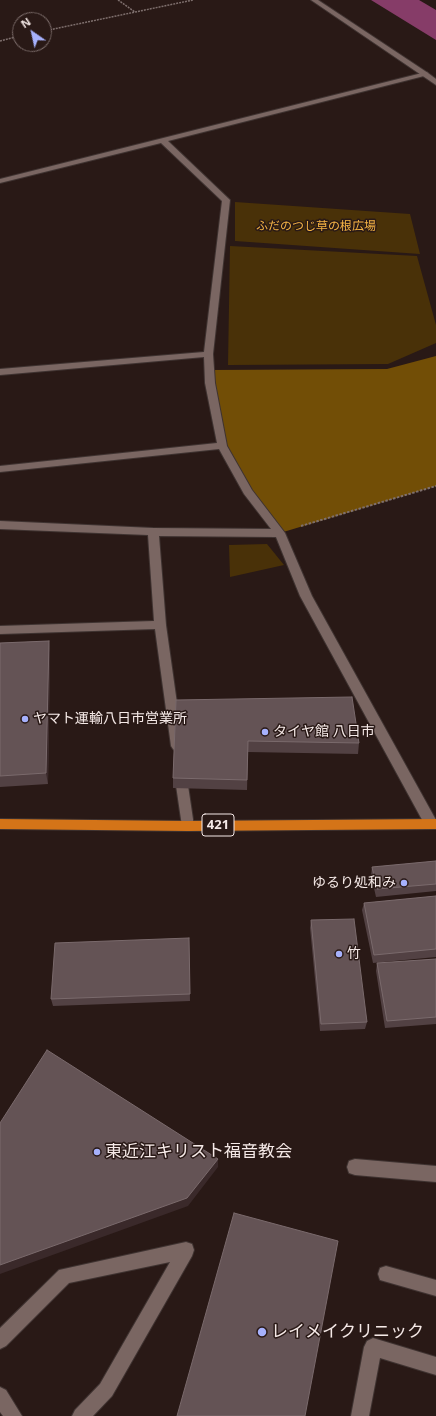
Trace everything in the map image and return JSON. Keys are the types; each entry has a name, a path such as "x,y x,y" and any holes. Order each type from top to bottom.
{"highway":[{"name":"421","path":"0,824 188,826 433,823"}],"street":[{"path":"314,0 426,74 436,83"},
{"path":"0,181 426,74"},
{"path":"164,141 226,200 208,354 210,383 222,446 248,492 280,533 306,596 433,823"},
{"path":"0,372 208,354"},
{"path":"0,469 222,446"},
{"path":"0,525 153,532 280,533"},
{"path":"153,532 160,625 188,826"},
{"path":"0,630 160,625"},
{"path":"355,1167 436,1174"},
{"path":"0,1340 65,1276 186,1250 106,1390 81,1416"},
{"path":"386,1274 436,1288"},
{"path":"360,1416 373,1347 436,1366"},
{"path":"0,1396 14,1416"}],"path":[{"path":"118,0 135,12"},
{"path":"52,29 193,0"},
{"path":"0,41 12,38"},
{"path":"280,533 436,486"}],"green space":[{"name":"ふだのつじ草の根広場","path":"235,202 410,214 420,254 235,241"},
{"path":"230,246 417,256 436,325 436,343 388,364 228,365"},
{"path":"267,544 284,565 230,577 229,545"}],"shaded area":[{"path":"371,0 419,0 436,10 436,40"},
{"path":"436,356 436,486 280,533 222,446 210,370 387,369"}],"building":[{"name":"ヤマト運輸八日市営業所","path":"49,641 46,773 0,776 0,643"},
{"name":"タイヤ館 八日市","path":"352,697 359,743 248,741 247,780 173,778 176,700"},
{"name":"ゆるり処和み","path":"436,861 436,884 377,889 372,867"},
{"path":"436,896 436,949 374,955 364,903"},
{"path":"354,919 367,1022 321,1024 311,920"},
{"path":"189,938 190,994 51,999 55,943"},
{"path":"436,959 436,1017 387,1021 377,963"},
{"name":"東近江キリスト福音教会","path":"47,1050 218,1159 187,1198 0,1265 0,1123"},
{"name":"レイメイクリニック","path":"234,1213 338,1241 305,1416 177,1416"}],"place":[{"name":"ヤマト運輸八日市営業所","path":"25,719"},
{"name":"タイヤ館 八日市","path":"265,732"},
{"name":"ゆるり処和み","path":"404,883"},
{"name":"竹","path":"339,954"},
{"name":"東近江キリスト福音教会","path":"97,1152"},
{"name":"レイメイクリニック","path":"262,1332"}]}
